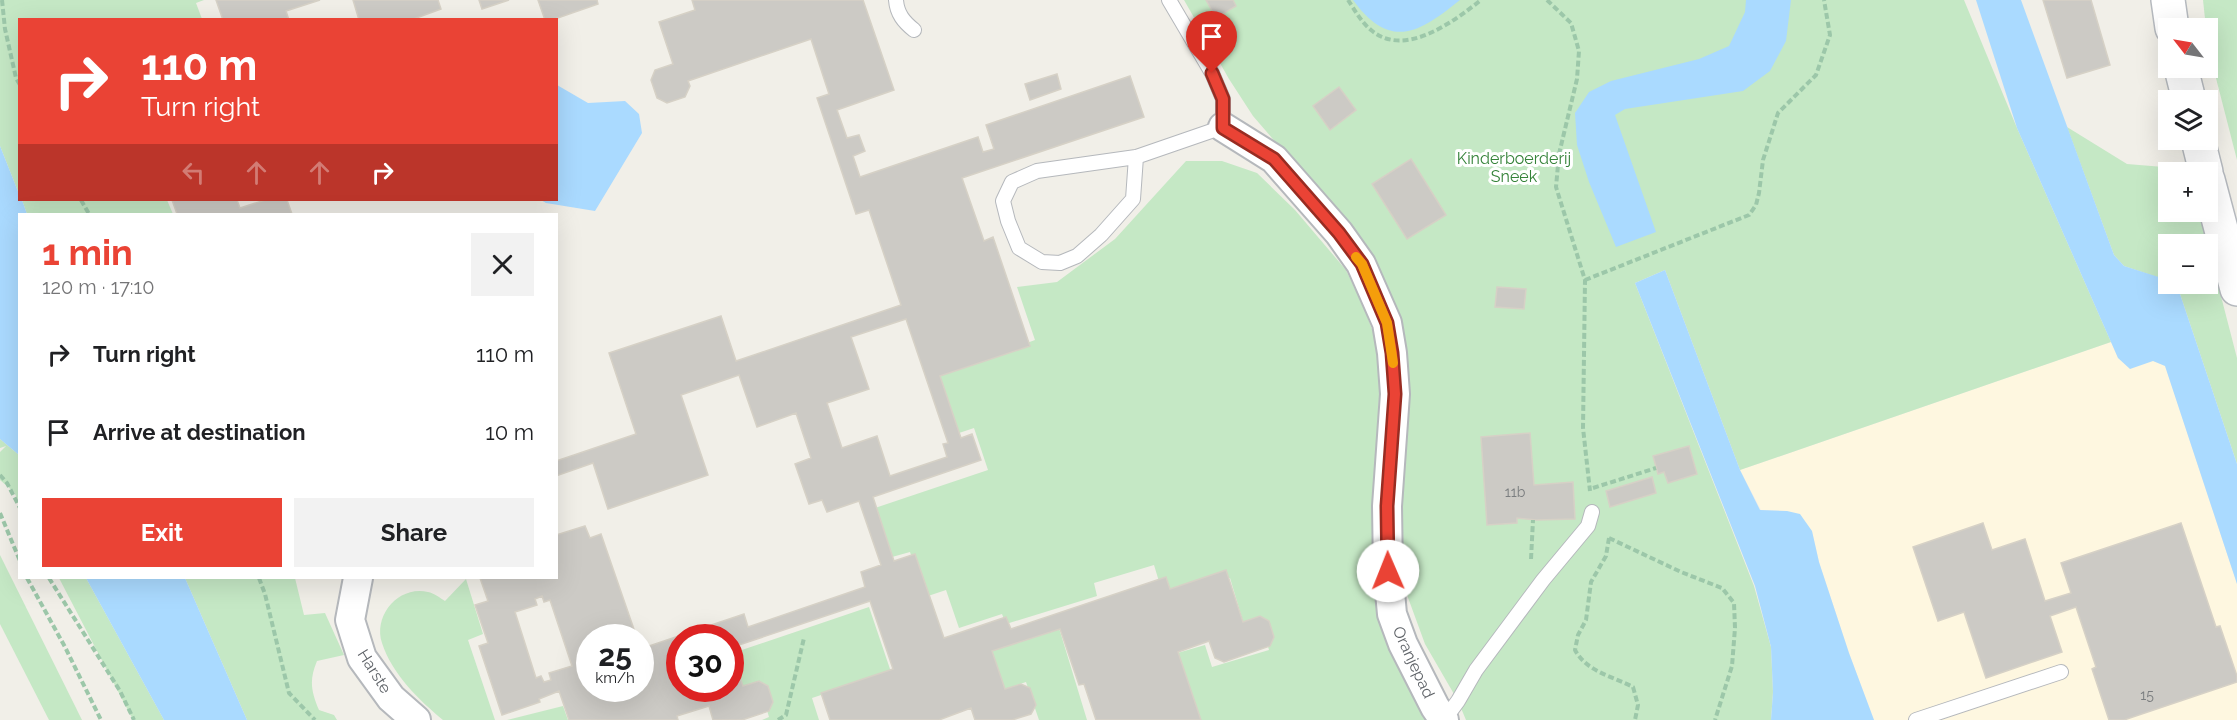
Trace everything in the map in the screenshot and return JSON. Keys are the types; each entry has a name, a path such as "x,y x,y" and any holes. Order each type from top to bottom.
{"main road":[{"path":"2168,0 2171,18"},
{"path":"2218,218 2237,289"}],"street":[{"name":"Oranjepad","path":"1223,128 1274,159 1339,233 1362,264 1387,323 1395,394 1387,506 1388,571 1392,614 1403,644 1444,720"},
{"name":"Harste","path":"358,579 350,620 362,658 391,698 416,720"}],"lane":[{"path":"896,0 897,9 905,23 914,30"},
{"path":"1136,157 1133,199 1101,235 1077,256 1060,263 1042,262 1019,248 1003,201 1012,182 1037,171 1136,157 1223,128 1223,99 1212,73 1168,0"},
{"path":"1444,720 1476,670 1543,580 1588,526 1592,512"},
{"path":"1916,720 2061,672"}],"path":[{"path":"2,0 5,29 18,82"},
{"path":"1347,0 1371,30 1390,40 1416,39 1453,21 1481,0"},
{"path":"1547,0 1571,23 1578,51 1577,79 1559,154 1556,187 1585,280 1583,428 1592,512"},
{"path":"1585,280 1749,215 1756,205 1763,160 1779,113 1816,75 1830,35 1824,0"},
{"path":"1590,489 1656,468"},
{"path":"1641,473 1643,480"},
{"path":"0,475 8,483 18,504"},
{"path":"0,513 18,556"},
{"path":"1635,720 1638,705 1633,687 1599,672 1580,660 1575,650 1578,635 1586,620 1591,582 1606,556 1609,538 1681,572 1722,588 1734,603 1732,666 1715,720"},
{"path":"28,579 101,720"},
{"path":"50,579 120,691 134,720"},
{"path":"259,579 289,693 315,720"},
{"path":"778,720 786,715 804,638"}],"shaded area":[{"path":"2111,342 2118,358 2153,361 2165,365 2237,584 2237,720 1874,720 1819,562 1812,531 1787,511 1761,510 1740,470"}],"green space":[{"path":"0,0 204,0 196,3 202,18 18,18 18,191 0,146"},
{"name":"Kinderboerderij Sneek","path":"1184,0 1964,0 2017,128 2111,342 1740,470 1665,270 1635,283 1754,586 1771,647 1773,692 1771,720 1466,720 1458,701 1425,644 1403,584 1401,511 1406,418 1351,230 1253,116"},
{"path":"2203,0 2237,0 2237,160 2216,78 2218,78 2218,18 2205,18"},
{"path":"2067,127 2127,164 2158,167 2158,222 2202,222 2205,234 2158,234 2158,277 2124,266 2114,255"},
{"path":"1186,161 1222,161 1257,173 1295,210 1346,270 1364,308 1378,345 1380,381 1372,523 1375,591 1381,628 1432,720 1194,720 1174,654 1205,645 1212,667 1269,650 1261,623 1245,628 1230,578 1164,598 1154,565 1094,583 1097,596 1006,624 1002,614 959,628 946,590 925,597 910,552 892,557 875,508 988,470 974,428 953,435 933,378 1035,340 1017,287 1057,282 1115,239"},
{"path":"22,201 167,201 173,213 27,213"},
{"path":"2218,285 2237,358 2237,464 2180,294 2218,294"},
{"path":"0,439 18,454 18,500 14,492 0,480 0,452 6,446 0,448"},
{"path":"0,555 82,720 49,720 0,624"},
{"path":"60,579 87,579 164,720 133,720"},
{"path":"185,579 295,579 304,615 325,613 344,655 317,661 312,680 314,697 319,710 334,715 337,720 247,720"},
{"path":"466,579 483,634 468,640 495,720 443,720 399,676 382,643 381,622 391,604 398,598 417,591 435,594 445,601"},
{"path":"869,607 891,672 812,698 819,720 762,720 769,717 761,690 744,695 744,649"},
{"path":"1059,628 1087,720 1039,720 1026,682 996,692 983,652"},
{"path":"563,706 568,720 507,720"}],"water":[{"path":"1353,0 1460,0 1431,21 1405,32 1392,31 1380,26 1367,16"},
{"path":"1746,0 1791,0 1786,41 1770,71 1743,91 1625,109 1615,115 1656,232 1616,247 1589,182 1577,145 1575,113 1589,92 1611,81 1699,59 1729,46 1745,12"},
{"path":"1976,0 2021,0 2114,255 2124,266 2158,277 2158,294 2180,294 2237,464 2237,584 2165,366 2153,361 2130,369 2118,358 2017,128"},
{"path":"558,86 588,103 625,101 639,114 642,133 595,211 543,201 558,201"},
{"path":"0,146 18,191 18,201 22,201 27,213 18,213 18,454 0,439"},
{"path":"1665,270 1740,470 1760,510 1800,514 1812,531 1819,562 1874,720 1771,720 1773,692 1771,647 1755,586 1635,283"},
{"path":"87,579 185,579 247,720 164,720"}],"building":[{"path":"216,0 320,0 286,11 288,18 222,18"},
{"path":"353,0 438,0 441,9 416,18 358,18"},
{"path":"479,0 509,0 482,9"},
{"path":"538,0 597,0 598,4 558,18 544,18"},
{"path":"692,0 863,0 894,90 837,110 847,138 859,135 865,151 853,156 860,177 978,137 983,152 994,149 986,125 1130,76 1144,117 962,178 984,241 993,237 1030,346 940,376 961,438 972,434 981,460 873,497 894,561 915,554 944,638 1006,617 1011,629 1166,577 1170,589 1226,570 1243,622 1260,616 1269,621 1274,637 1270,646 1224,662 1215,658 1209,641 1178,652 1201,720 1096,720 1084,684 1079,685 1060,629 992,651 1005,689 1021,684 1030,688 1036,705 1031,714 1012,720 975,720 971,708 939,720 830,720 821,693 893,669 870,601 744,643 744,624 714,624 744,614 748,627 865,587 861,572 881,565 859,501 827,512 822,500 809,504 795,464 811,458 796,413 757,427 739,375 681,395 708,475 608,509 593,463 558,475 558,460 636,434 609,353 721,316 736,361 901,305 869,210 856,214 817,98 829,94 811,39 688,81 690,86 685,97 667,103 657,98 651,80 655,70 673,64 659,22 695,10","holes":["906,319 948,443 943,444 947,457 890,476 877,436 842,448 827,403 869,389 851,337"]},
{"path":"1206,0 1233,0 1236,6 1216,18"},
{"path":"2043,0 2091,0 2110,65 2067,78"},
{"path":"1057,74 1061,89 1030,100 1025,84"},
{"path":"1339,87 1356,110 1330,130 1313,106"},
{"path":"1411,159 1446,215 1407,239 1372,184"},
{"path":"172,201 237,201 240,208 262,201 287,201 292,213 177,213"},
{"path":"1497,287 1526,289 1524,309 1495,307"},
{"path":"1530,433 1534,485 1573,482 1575,519 1517,518 1517,523 1487,525 1481,437"},
{"path":"1689,446 1697,474 1668,483 1664,472 1658,474 1653,456"},
{"path":"1652,477 1656,493 1610,507 1606,491"},
{"path":"1983,523 1992,550 2025,539 2045,601 2071,593 2061,563 2181,523 2216,627 2220,626 2237,682 2124,720 2109,720 2092,669 2096,667 2076,607 2050,616 2062,652 1986,678 1964,612 1938,621 1913,547"},
{"path":"585,526 590,538 601,534 632,624 576,624 576,702 654,702 654,644 666,640 666,702 744,702 744,686 759,681 768,686 773,702 769,711 742,720 713,720 709,706 677,716 678,720 569,720 559,691 539,699 540,702 502,715 479,646 488,643 475,605 488,601 480,579 558,579 558,534","holes":["542,596 544,602 550,600 572,666 549,673 551,680 544,682 541,676 536,678 515,612 537,605 535,599"]}],"slow traffic":[{"path":"1356,257 1362,264 1387,323 1393,363"}],"route":[{"path":"1212,73 1223,99 1223,128 1274,159 1339,233 1362,264 1387,323 1395,394 1387,506 1388,571"}]}
